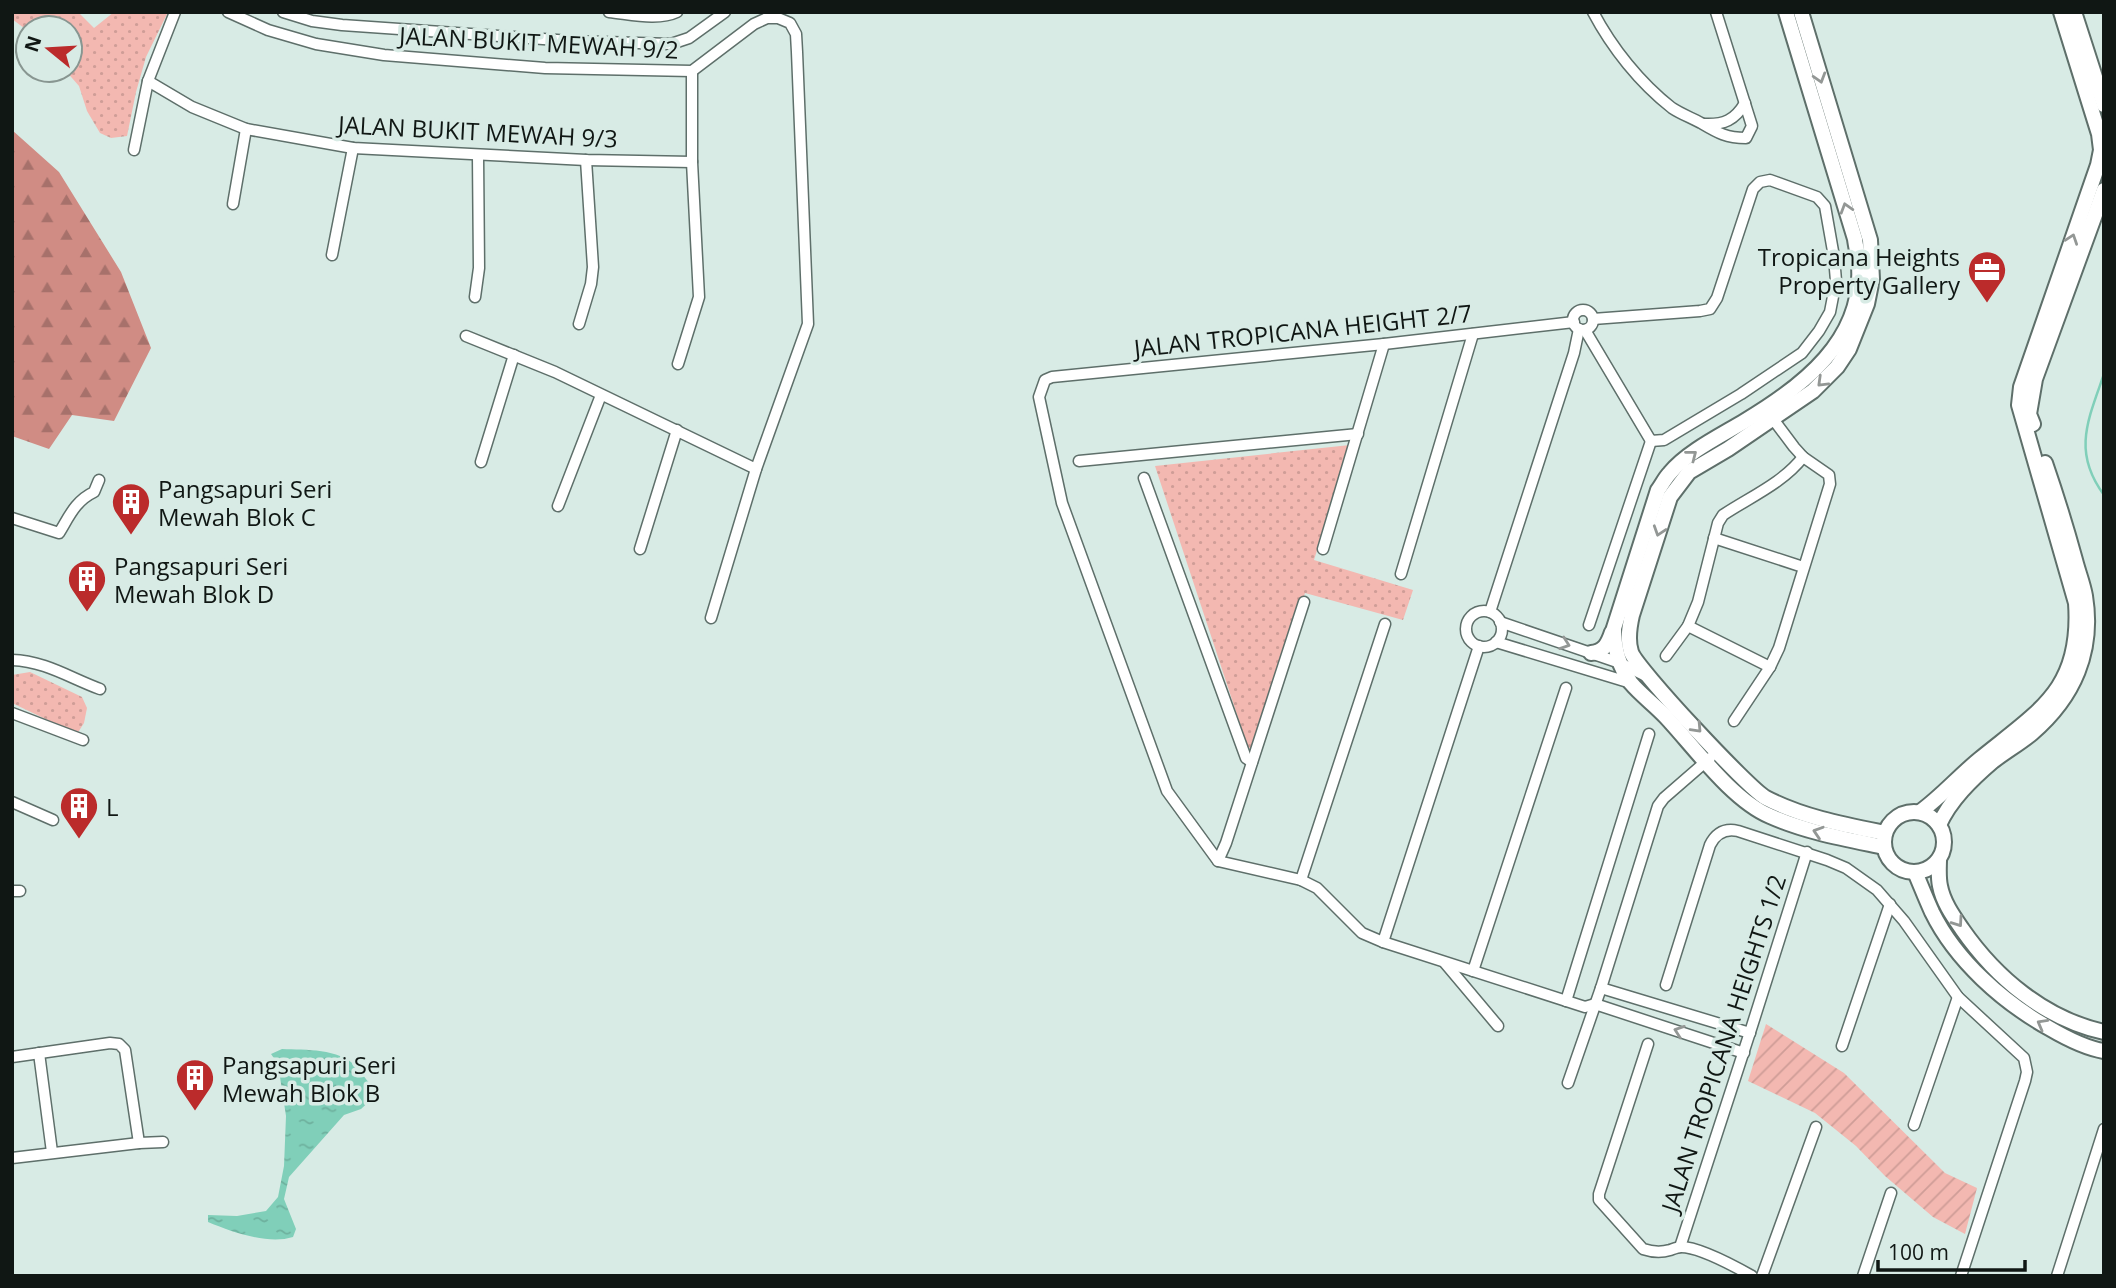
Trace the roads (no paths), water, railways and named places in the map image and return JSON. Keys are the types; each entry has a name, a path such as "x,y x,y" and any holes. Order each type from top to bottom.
{"street":[{"path":"134,150 148,81 175,12"},
{"name":"JALAN BUKIT MEWAH 9/2","path":"228,12 268,30 316,44 384,55 545,68 692,71 754,24 767,18 778,18 790,23 796,34 808,324 756,469"},
{"path":"283,12 312,21 342,25 571,41 671,44 689,38 725,12"},
{"path":"609,12 654,16 677,12"},
{"path":"1593,12 1640,78 1674,109 1731,138 1746,138 1752,126 1716,12"},
{"path":"1591,653 1598,653 1604,648 1614,628 1658,490 1671,471 1703,446 1797,387 1839,343 1852,313 1858,290 1859,267 1855,239 1786,12"},
{"path":"1801,12 1870,240 1872,279 1867,304 1849,349 1837,367 1813,391 1689,472 1670,497 1629,629 1632,654 1649,679 1764,797 1884,840"},
{"path":"1920,812 1977,761 2043,708 2059,690 2074,651 2078,628 2076,603 2020,405 2021,387 2101,150 2099,134 2061,12"},
{"path":"2074,12 2104,105"},
{"path":"678,363 699,297 692,162 692,71"},
{"name":"JALAN BUKIT MEWAH 9/3","path":"148,81 192,107 246,129 353,148 478,156 692,162"},
{"path":"1703,124 1717,125 1731,120 1745,103"},
{"path":"233,204 246,129"},
{"path":"332,255 353,148"},
{"path":"475,297 479,268 478,156"},
{"path":"579,324 591,284 593,267 586,160"},
{"path":"1579,327 1592,325 1593,319 1710,309 1717,298 1753,189 1760,181 1770,180 1817,197 1825,206 1836,281 1830,312 1819,331 1802,353 1741,394 1664,440 1651,441"},
{"path":"1939,825 1946,810 1968,785 1994,761 2032,733 2053,711 2069,691 2083,655 2086,642 2085,595 2029,414 2035,379 2104,190"},
{"name":"JALAN TROPICANA HEIGHT 2/7","path":"1218,861 1167,791 1062,503 1039,397 1045,380 1052,377 1474,334 1579,327 1576,313 1582,311 1588,312 1593,319"},
{"path":"1579,327 1597,350 1651,441 1589,625"},
{"path":"1490,612 1574,353 1579,327"},
{"path":"1401,574 1474,334"},
{"path":"466,336 555,372 756,469 711,618"},
{"path":"1323,549 1384,344"},
{"path":"1574,353 1597,350"},
{"path":"481,462 514,355"},
{"path":"558,506 601,395"},
{"path":"1734,721 1770,667 1779,648 1830,484 1829,475 1802,457 1773,419"},
{"path":"640,549 677,430"},
{"path":"1079,461 1358,434"},
{"path":"1665,656 1688,626 1698,602 1718,523 1723,515 1784,477 1802,457"},
{"path":"1144,478 1246,758 1252,762"},
{"path":"12,518 59,533 76,504 93,492 99,480"},
{"path":"1714,538 1803,567"},
{"path":"1304,602 1218,861 1301,880 1317,888 1362,933 1383,942 1585,1007 1595,1004 1744,1053"},
{"path":"1500,622 1502,632 1496,642 1488,646 1479,646 1467,635 1467,624 1474,615 1490,612 1500,622 1620,663 1649,679"},
{"path":"1301,880 1385,624"},
{"path":"1688,626 1770,667"},
{"path":"1614,628 1614,641 1620,663 1631,683 1745,803 1770,817 1829,835 1884,840"},
{"path":"1496,642 1631,683"},
{"path":"1383,942 1479,646"},
{"path":"12,660 45,664 100,689"},
{"path":"1473,971 1566,688"},
{"path":"12,713 83,740"},
{"path":"1566,1001 1649,734"},
{"path":"1568,1083 1658,806 1717,750"},
{"path":"12,802 53,820"},
{"path":"1920,812 1939,825 1943,848 1933,866 1908,872 1895,866 1886,854 1884,840 1892,821 1905,813 1920,812"},
{"path":"1666,985 1714,837 1725,830 1807,852 1846,868 1877,890 1958,998 2024,1059 2027,1072 1961,1276"},
{"name":"JALAN TROPICANA HEIGHTS 1/2","path":"1680,1247 1807,852"},
{"path":"1939,859 1940,886 1948,908 1985,959 2008,981 2059,1017 2081,1027 2104,1032"},
{"path":"1916,872 1933,914 1949,940 1983,979 2031,1018 2068,1039 2104,1051"},
{"path":"1842,1046 1890,904"},
{"path":"1444,962 1498,1026"},
{"path":"1601,988 1750,1033"},
{"path":"1914,1125 1958,998"},
{"path":"1651,1022 1657,1005"},
{"path":"12,1057 119,1044 125,1050 139,1143"},
{"path":"1648,1044 1599,1200 1643,1249 1653,1252 1680,1247 1725,1261 1752,1276"},
{"path":"39,1053 52,1152"},
{"path":"1762,1276 1816,1127"},
{"path":"2057,1276 2104,1129"},
{"path":"12,1158 163,1142"},
{"path":"1863,1276 1891,1193"}],"water":[{"path":"282,1049 321,1051 341,1056 357,1067 375,1088 373,1098 361,1109 344,1115 289,1177 284,1199 296,1229 293,1237 273,1239 250,1236 218,1226 208,1222 208,1215 237,1216 266,1211 278,1197 284,1166 286,1116 278,1064 271,1054"}],"waterway":[{"path":"2104,374 2086,436 2088,464 2104,495"}],"place":[{"name":"Tropicana Heights Property Gallery","path":"1987,304"},
{"name":"Pangsapuri Seri Mewah Blok C","path":"131,536"},
{"name":"Pangsapuri Seri Mewah Blok D","path":"87,613"},
{"name":"L","path":"79,840"},
{"name":"Pangsapuri Seri Mewah Blok B","path":"195,1112"}]}
